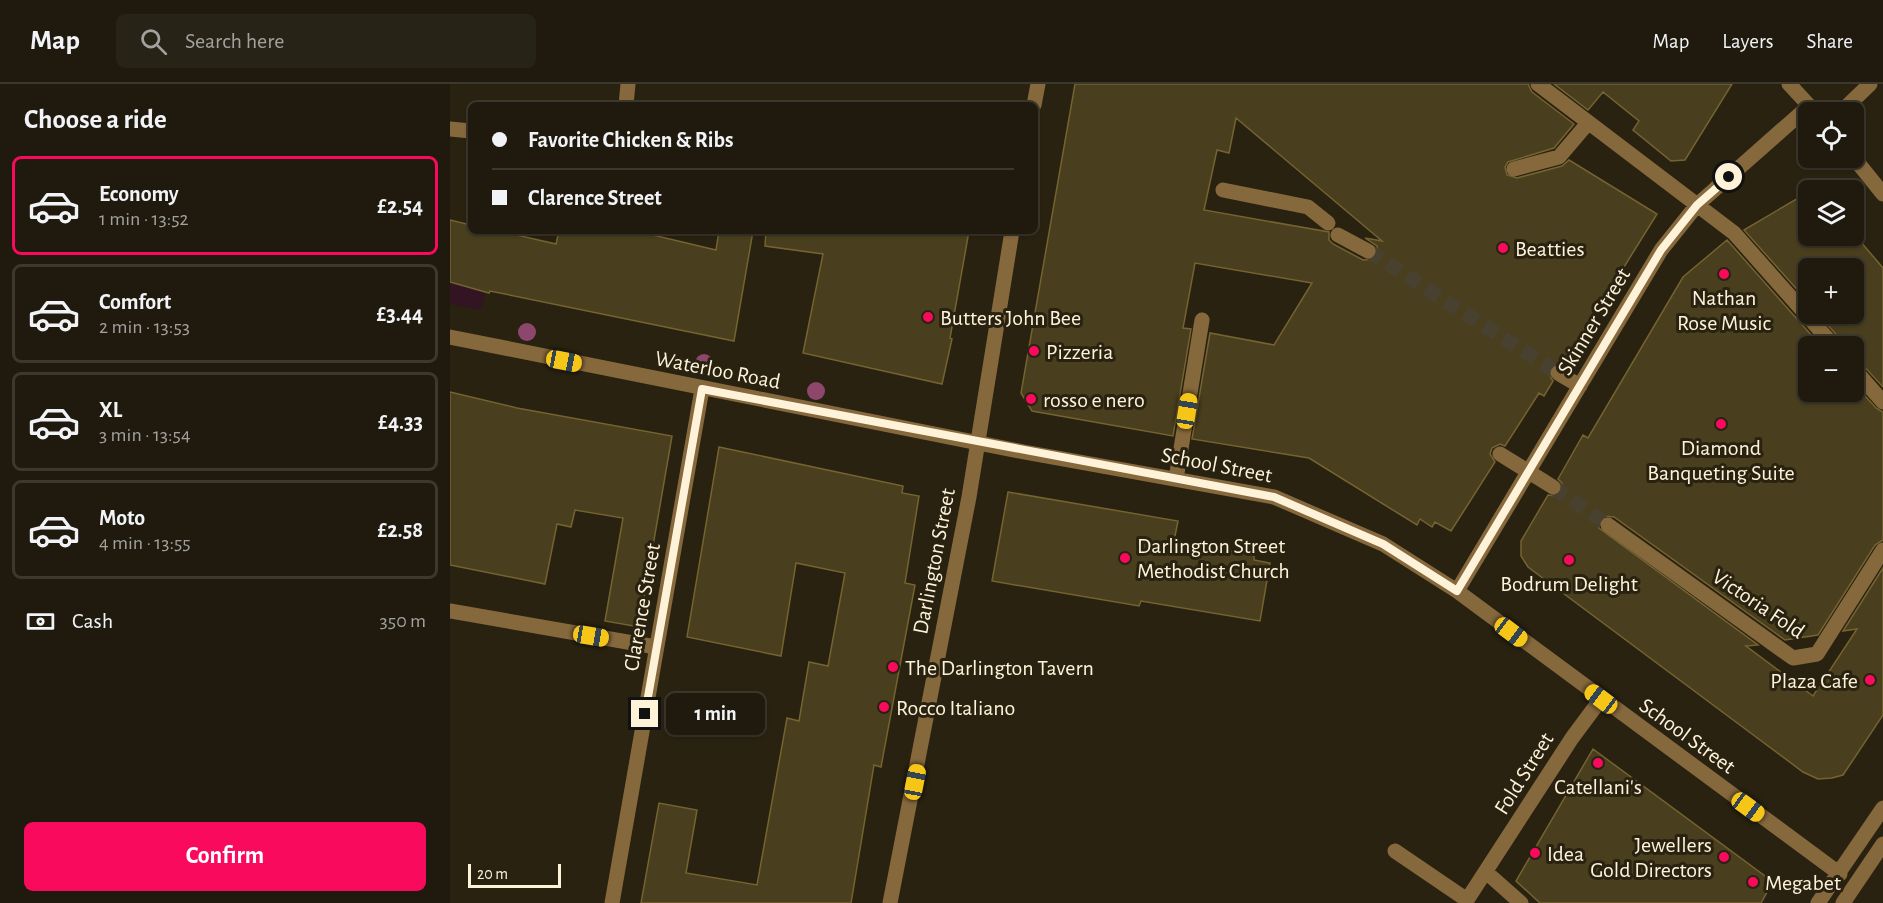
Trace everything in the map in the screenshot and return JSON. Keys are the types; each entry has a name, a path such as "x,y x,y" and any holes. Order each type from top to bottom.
{"street":[{"path":"626,102 628,84"},
{"path":"1035,102 1038,84"},
{"path":"1538,84 1734,233 1825,336"},
{"path":"1789,84 1806,102"},
{"path":"1851,102 1870,84"},
{"name":"Skinner Street","path":"1457,591 1661,250 1697,205 1798,121"},
{"path":"1514,169 1559,157 1588,123"},
{"path":"450,129 468,131"},
{"path":"1862,168 1883,194"},
{"path":"1223,190 1308,207 1333,229 1361,247"},
{"name":"Darlington Street","path":"892,902 977,442 1012,234"},
{"path":"1176,479 1202,320"},
{"name":"Waterloo Road","path":"450,337 977,442"},
{"path":"1558,373 1580,386"},
{"path":"1864,380 1883,402"},
{"name":"Clarence Street","path":"612,903 702,389"},
{"name":"School Street","path":"977,442 1274,497 1383,544 1457,591 1840,874"},
{"path":"1500,454 1553,487"},
{"name":"Victoria Fold","path":"1608,525 1793,658 1817,654 1883,549"},
{"path":"450,611 656,647"},
{"name":"Fold Street","path":"1466,901 1572,738 1601,699"},
{"path":"1818,903 1883,808"},
{"path":"1843,903 1883,844"},
{"path":"1395,851 1466,901"},
{"path":"1486,872 1521,903"}],"shaded area":[{"path":"450,282 485,292 481,310 450,304"}],"building":[{"path":"1075,84 1528,84 1532,92 1574,124 1554,148 1508,162 1505,167 1507,175 1517,178 1562,166 1569,160 1657,214 1563,365 1558,363 1550,368 1548,373 1553,381 1544,396 1539,393 1505,446 1500,444 1492,448 1490,454 1495,462 1451,531 1435,522 1432,527 1420,519 1417,525 1309,458 1192,439 1210,333 1274,345 1312,283 1195,263 1183,328 1191,329 1173,436 1032,411 1021,393","holes":["1236,118 1382,241 1365,238 1377,246 1378,251 1374,259 1363,260 1333,244 1329,240 1329,232 1204,210 1217,150 1229,153"]},
{"path":"1554,84 1732,84 1685,160 1671,161 1633,130 1639,121 1603,92 1588,110"},
{"path":"1798,198 1798,246 1864,246 1883,268 1883,387 1864,366 1864,336 1837,336 1827,324 1864,324 1864,258 1798,258 1798,291 1744,230"},
{"path":"450,220 468,224 468,234 512,234 556,244 558,234 649,234 716,250 719,234 752,234 734,341 490,291 489,293 450,282"},
{"path":"766,234 968,234 950,338 952,339 942,384 803,353 823,254 765,246"},
{"path":"1727,240 1798,320 1798,324 1801,324 1812,336 1798,336 1798,402 1864,402 1864,395 1883,412 1883,540 1875,545 1818,635 1785,640 1614,517 1603,516 1598,523 1599,528 1758,645 1746,646 1813,696 1857,629 1843,631 1883,568 1883,715 1843,775 1818,779 1803,772 1528,567 1521,556 1521,541 1548,495 1557,496 1562,492 1562,483 1558,479 1583,435 1588,438 1683,277"},
{"path":"450,392 517,408 672,436 639,627 605,621 623,518 575,510 571,527 557,524 545,584 450,565"},
{"path":"719,447 903,486 902,493 919,496 905,583 915,585 881,767 874,765 851,903 641,903 659,803 697,810 686,873 757,885 787,718 799,721 809,662 828,666 845,573 796,563 781,656 687,637"},
{"name":"Darlington Street Methodist Church","path":"1008,492 1178,521 1174,541 1254,555 1254,560 1270,563 1260,621 1141,601 1139,606 992,581"},
{"path":"1593,749 1765,876 1770,887 1761,903 1540,903 1516,881"}],"tunnel":[{"path":"1368,251 1558,373"},
{"path":"1553,487 1608,525"}],"place":[{"name":"Beatties","path":"1503,248"},
{"name":"Nathan Rose Music","path":"1724,274"},
{"name":"Butters John Bee","path":"928,317"},
{"name":"Pizzeria","path":"1034,351"},
{"name":"rosso e nero","path":"1031,399"},
{"name":"Diamond Banqueting Suite","path":"1721,424"},
{"name":"Darlington Street Methodist Church","path":"1125,558"},
{"name":"Bodrum Delight","path":"1569,560"},
{"name":"The Darlington Tavern","path":"893,667"},
{"name":"Plaza Cafe","path":"1870,680"},
{"name":"Rocco Italiano","path":"884,707"},
{"name":"Catellani's","path":"1598,763"},
{"name":"Idea","path":"1535,853"},
{"name":"Jewellers Gold Directors","path":"1724,857"},
{"name":"Megabet","path":"1753,882"}],"route":[{"path":"645,714 702,389 1024,452 1274,497 1332,520 1383,544 1457,591 1661,250 1697,205 1729,177"}]}
